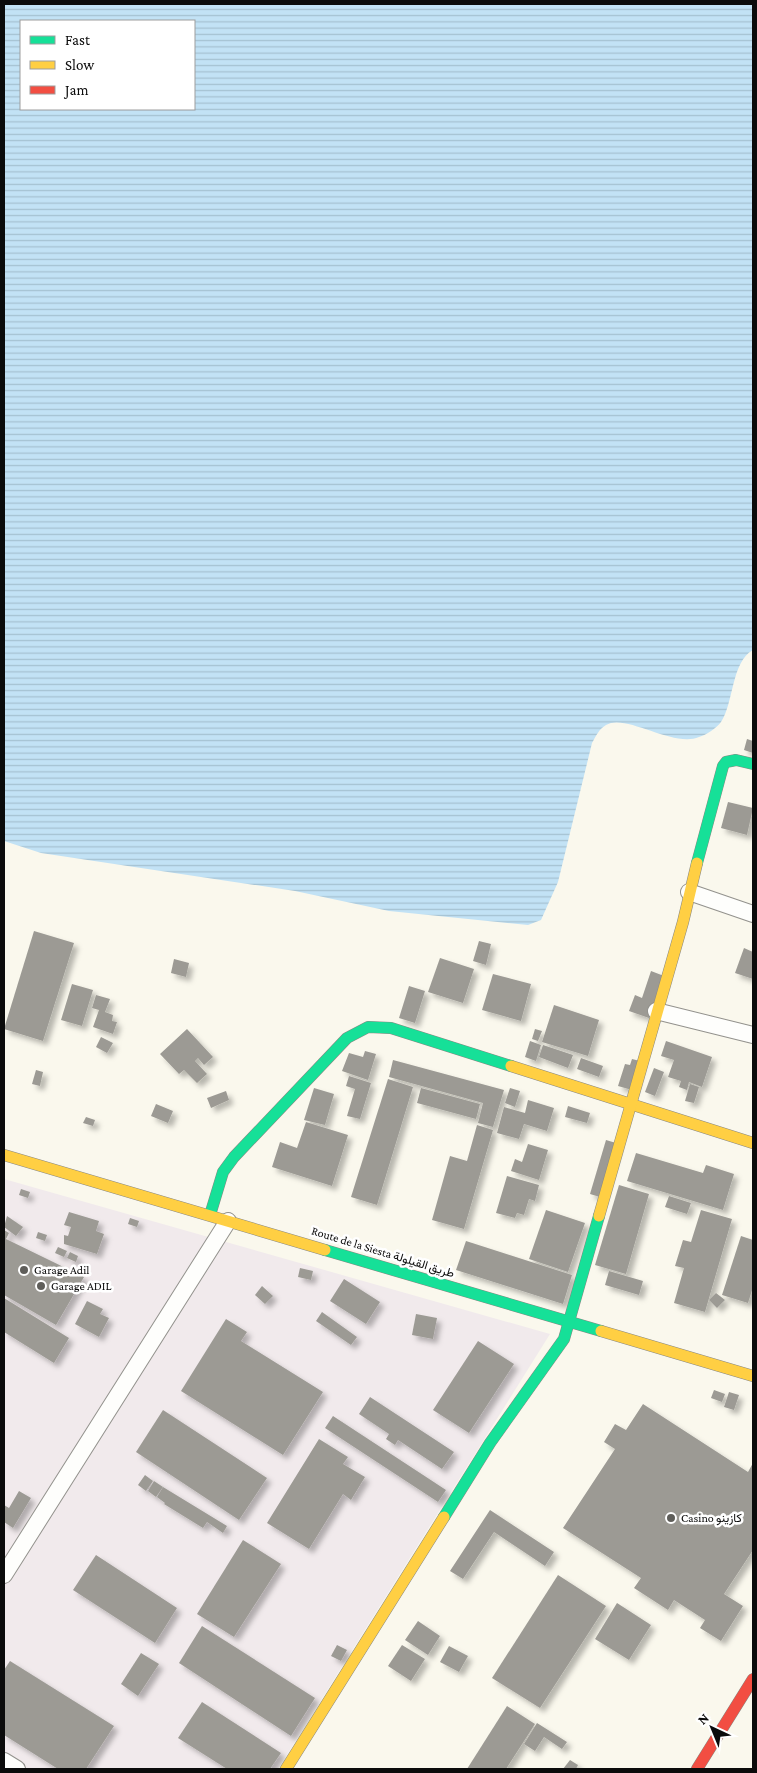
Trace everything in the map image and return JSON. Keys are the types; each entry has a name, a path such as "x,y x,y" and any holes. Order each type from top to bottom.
{"street":[{"path":"286,1769 490,1443 564,1339 632,1106 656,1011 683,922 689,892 723,766 731,760 753,764"},
{"path":"689,892 753,914"},
{"path":"656,1011 753,1035"},
{"path":"210,1215 223,1172 234,1157 347,1038 368,1028 390,1028 753,1144"},
{"name":"Route de la Siesta طريق القيلولة","path":"4,1155 753,1376"},
{"path":"4,1575 228,1221"},
{"path":"697,1769 753,1679"},
{"path":"4,1761 17,1769"}],"shaded area":[{"path":"4,1179 550,1334 278,1769 4,1769"}],"water":[{"path":"4,4 753,4 753,650 746,656 737,673 721,722 705,735 688,739 663,735 625,723 606,725 601,729 592,743 558,882 541,920 528,925 389,911 295,891 41,853 4,841"}],"building":[{"path":"747,739 753,741 753,753 744,750"},
{"path":"728,802 753,808 747,835 721,828"},
{"path":"34,931 74,943 43,1041 4,1029"},
{"path":"479,941 491,944 486,965 473,961"},
{"path":"744,948 753,952 753,979 735,973"},
{"path":"440,958 474,969 463,1003 428,992"},
{"path":"174,959 189,963 186,977 171,973"},
{"path":"651,971 664,976 649,1018 629,1011 635,995 642,998"},
{"path":"493,974 531,984 521,1021 482,1010"},
{"path":"72,984 93,990 82,1026 61,1020"},
{"path":"409,986 425,991 415,1023 399,1018"},
{"path":"96,995 110,999 105,1012 113,1015 112,1021 117,1022 113,1034 93,1027 99,1010 92,1008"},
{"path":"554,1005 599,1020 588,1056 542,1042"},
{"path":"187,1029 213,1057 204,1065 198,1058 195,1061 207,1074 197,1083 184,1070 179,1074 160,1054"},
{"path":"535,1029 542,1031 538,1041 532,1039"},
{"path":"101,1037 113,1043 107,1053 96,1047"},
{"path":"530,1041 541,1045 536,1061 525,1057"},
{"path":"666,1041 712,1057 702,1087 689,1082 687,1090 679,1087 681,1081 668,1077 674,1060 661,1056"},
{"path":"543,1045 573,1055 568,1068 539,1057"},
{"path":"365,1051 376,1054 368,1080 342,1071 349,1053 363,1057"},
{"path":"581,1058 603,1066 599,1077 577,1069"},
{"path":"632,1059 640,1061 632,1090 618,1086 625,1064 630,1065"},
{"path":"393,1060 504,1090 493,1127 478,1123 483,1103 389,1077"},
{"path":"654,1068 664,1072 655,1096 645,1092"},
{"path":"36,1070 43,1072 40,1086 32,1084"},
{"path":"349,1076 371,1083 360,1119 347,1116 355,1089 346,1086"},
{"path":"388,1079 413,1087 377,1205 351,1197"},
{"path":"690,1084 699,1087 694,1103 685,1101"},
{"path":"314,1088 334,1094 325,1125 304,1120"},
{"path":"421,1088 480,1104 476,1119 417,1103"},
{"path":"510,1088 520,1091 515,1107 505,1103"},
{"path":"226,1091 229,1100 211,1108 207,1098"},
{"path":"528,1100 554,1108 547,1131 524,1124 519,1139 497,1133 504,1107 525,1113"},
{"path":"156,1104 173,1111 168,1123 151,1116"},
{"path":"568,1106 590,1113 587,1123 565,1117"},
{"path":"86,1117 95,1120 93,1126 83,1123"},
{"path":"306,1122 348,1135 332,1186 272,1167 280,1142 297,1148"},
{"path":"477,1125 493,1130 464,1229 432,1220 450,1156 467,1161"},
{"path":"606,1140 616,1143 600,1197 590,1194"},
{"path":"528,1144 548,1150 539,1180 511,1171 515,1159 522,1162"},
{"path":"636,1153 703,1173 706,1165 734,1174 723,1210 627,1181"},
{"path":"507,1176 539,1185 535,1201 529,1199 524,1215 517,1213 515,1218 496,1213"},
{"path":"619,1185 649,1194 626,1274 595,1265"},
{"path":"21,1189 30,1192 28,1198 19,1195"},
{"path":"669,1196 691,1203 687,1214 665,1207"},
{"path":"546,1210 585,1223 568,1272 529,1259"},
{"path":"701,1210 732,1219 705,1312 674,1303 684,1268 675,1266 683,1240 691,1242"},
{"path":"69,1212 99,1221 96,1231 104,1234 97,1254 64,1244 64,1235 68,1236 71,1227 64,1225"},
{"path":"7,1216 23,1227 16,1236 4,1227"},
{"path":"130,1218 139,1221 137,1227 128,1224"},
{"name":"Garage ADIL","path":"4,1230 9,1233 6,1239 84,1277 56,1325 4,1295"},
{"path":"38,1232 47,1235 45,1241 36,1238"},
{"path":"741,1236 753,1240 753,1287 748,1303 722,1295"},
{"path":"466,1241 572,1275 563,1304 456,1270"},
{"path":"58,1247 67,1251 64,1257 55,1253"},
{"path":"70,1252 78,1256 76,1262 67,1258"},
{"path":"300,1268 313,1271 311,1280 298,1277"},
{"path":"609,1271 643,1281 639,1295 605,1285"},
{"path":"344,1279 380,1302 366,1324 330,1301"},
{"path":"262,1286 273,1296 265,1304 255,1295"},
{"path":"716,1293 725,1300 717,1308 709,1300"},
{"path":"4,1298 69,1338 54,1363 4,1332"},
{"path":"87,1301 103,1309 100,1314 109,1318 99,1337 75,1324"},
{"path":"322,1312 357,1337 351,1345 316,1321"},
{"path":"416,1314 437,1318 433,1339 412,1335"},
{"path":"226,1319 247,1332 241,1341 323,1392 283,1455 181,1391"},
{"path":"478,1341 514,1364 469,1433 433,1410"},
{"path":"714,1390 725,1394 722,1402 711,1398"},
{"path":"729,1392 739,1395 734,1410 724,1407"},
{"path":"370,1397 454,1452 442,1469 398,1440 395,1445 386,1439 389,1434 359,1414"},
{"path":"643,1404 748,1472 753,1463 753,1550 724,1594 743,1606 721,1641 700,1628 705,1620 674,1600 668,1610 634,1588 641,1578 563,1528 615,1449 604,1442 615,1424 626,1430"},
{"path":"163,1410 267,1478 239,1520 136,1452"},
{"path":"333,1416 446,1490 438,1502 325,1428"},
{"path":"319,1439 348,1457 343,1464 365,1477 351,1500 343,1494 309,1549 267,1523"},
{"path":"145,1475 153,1481 146,1491 138,1485"},
{"path":"154,1481 163,1487 156,1497 148,1491"},
{"path":"163,1487 227,1526 223,1533 207,1522 203,1528 164,1504 157,1497"},
{"path":"19,1491 31,1498 13,1528 4,1522 4,1505 9,1508"},
{"path":"490,1510 554,1552 545,1566 494,1532 463,1579 450,1571"},
{"path":"243,1540 281,1564 234,1637 197,1614"},
{"path":"96,1555 177,1608 155,1643 73,1590"},
{"path":"558,1575 606,1606 540,1708 492,1678"},
{"path":"617,1603 651,1625 629,1660 595,1639"},
{"path":"418,1621 440,1636 428,1655 405,1640"},
{"path":"202,1626 315,1698 291,1736 179,1663"},
{"path":"337,1645 347,1650 341,1661 331,1656"},
{"path":"402,1645 425,1659 411,1681 388,1666"},
{"path":"449,1646 468,1656 459,1672 440,1662"},
{"path":"141,1653 159,1664 138,1696 121,1684"},
{"path":"10,1661 114,1726 86,1769 58,1769 4,1735 4,1670"},
{"path":"202,1702 281,1753 270,1769 227,1769 178,1738"},
{"path":"507,1706 535,1724 506,1769 467,1769"},
{"path":"537,1723 567,1742 562,1749 544,1737 535,1751 524,1744"},
{"path":"570,1760 578,1765 576,1769 563,1769"}],"traffic: fast":[{"path":"697,863 723,766 726,762 736,760 753,764"},
{"path":"210,1215 223,1172 234,1157 347,1038 368,1027 391,1028 511,1066"},
{"path":"444,1517 490,1443 564,1339 599,1216"},
{"path":"325,1250 601,1331"}],"traffic: slow":[{"path":"599,1216 683,922 697,863"},
{"path":"511,1066 753,1143"},
{"path":"4,1155 325,1250"},
{"path":"601,1331 753,1376"},
{"path":"286,1769 444,1517"}],"traffic: jam":[{"path":"697,1769 753,1679"}],"place":[{"name":"Garage Adil","path":"24,1270"},
{"name":"Garage ADIL","path":"41,1286"},
{"name":"Casino كازينو","path":"671,1518"}]}
